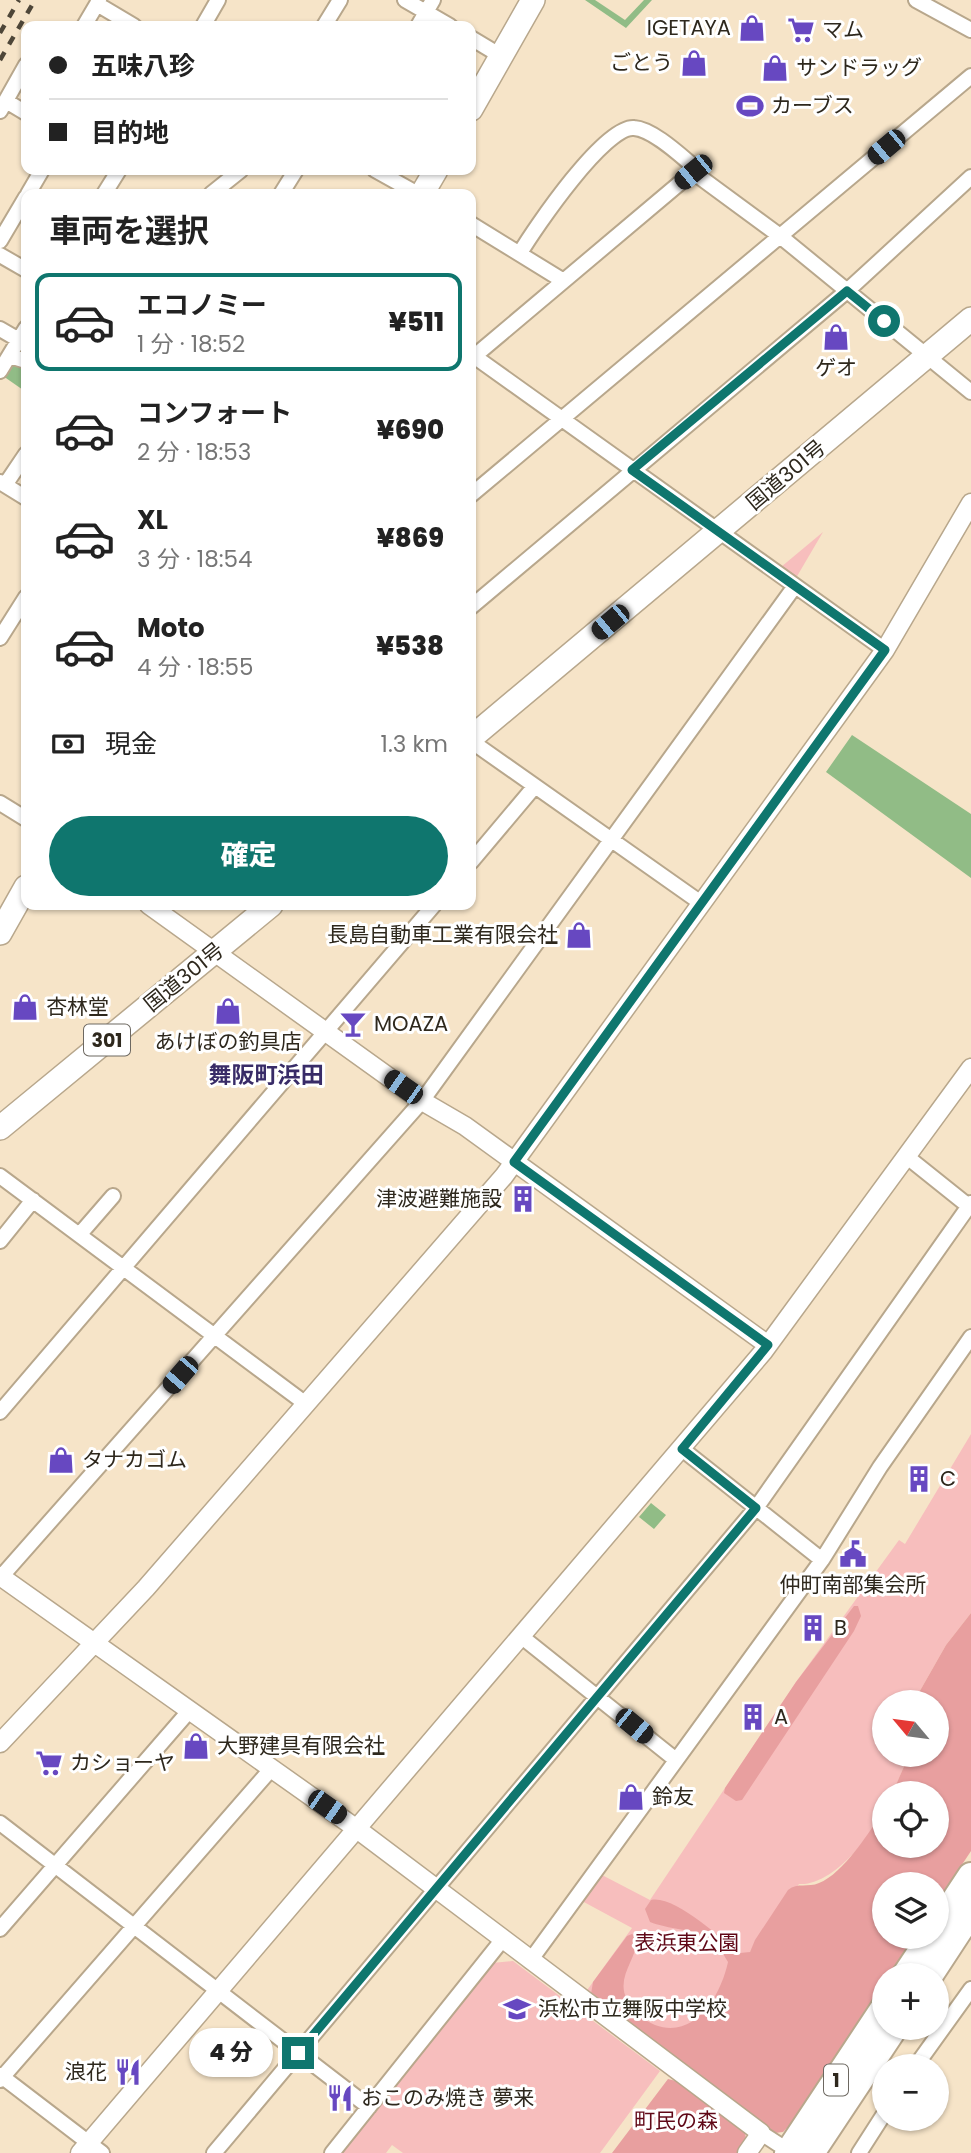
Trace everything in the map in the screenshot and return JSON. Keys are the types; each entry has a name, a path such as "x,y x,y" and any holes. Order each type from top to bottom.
{"highway":[{"path":"949,1909 971,1876"},
{"path":"938,1963 971,1912"},
{"name":"1","path":"783,2149 872,2025"},
{"name":"1","path":"811,2153 886,2040"}],"main road":[{"path":"476,100 533,0"},
{"name":"国道301号","path":"476,736 971,319"},
{"path":"0,933 21,896"},
{"name":"国道301号","path":"0,1129 265,910"}],"street":[{"path":"206,21 218,0"},
{"path":"327,21 340,0"},
{"path":"405,0 429,6 445,21"},
{"path":"916,0 971,30"},
{"path":"87,21 98,2 126,21"},
{"path":"476,41 501,56"},
{"path":"21,74 3,106 21,111"},
{"path":"476,491 971,76"},
{"path":"520,253 587,160 627,129 635,127 666,143 692,165 693,172 780,236 971,392"},
{"path":"476,353 693,172"},
{"path":"217,189 235,175"},
{"path":"384,175 411,189"},
{"path":"476,603 847,291 971,177"},
{"path":"0,242 21,205"},
{"path":"476,227 562,280"},
{"path":"0,255 21,267"},
{"path":"0,329 21,334"},
{"path":"0,371 21,337"},
{"path":"10,356 21,359"},
{"path":"476,359 885,650"},
{"path":"21,461 3,484 21,495"},
{"path":"0,1743 146,1588 514,1162 885,650 971,503"},
{"path":"783,2149 358,1829 0,1577 422,1101 795,586"},
{"path":"0,638 21,605"},
{"path":"476,744 701,903"},
{"path":"476,856 535,786"},
{"path":"0,803 21,816"},
{"path":"159,910 325,1032 422,1101 464,1126 768,1345"},
{"path":"0,1412 430,910"},
{"path":"272,1768 1,2078 90,2150 218,1992 768,1345 971,1068"},
{"path":"214,2153 756,1508 970,1206 906,1156"},
{"path":"0,1176 306,1404"},
{"path":"80,1234 113,1196"},
{"path":"0,1241 33,1200"},
{"path":"530,1961 822,1560 880,1467 971,1337"},
{"path":"682,1449 822,1560"},
{"path":"522,1637 676,1760"},
{"path":"0,1929 190,1710"},
{"path":"0,1823 369,2107"},
{"path":"332,2153 503,1939"},
{"path":"924,2054 971,1989"},
{"path":"859,2153 873,2131"},
{"path":"747,2153 761,2133"}],"green space":[{"path":"823,532 796,578 781,567"},
{"name":"表浜東公園","path":"971,1434 971,1613 946,1645 920,1690 872,1690 872,1768 903,1768 898,1781 872,1781 872,1828 866,1837 855,1852 827,1876 799,1884 673,2059 585,1993 632,1928 582,1901 602,1875 650,1900 796,1682 899,1540 905,1544"},
{"path":"854,1606 858,1606 861,1616 854,1631 742,1800 736,1801 724,1793 725,1788 796,1682"},
{"path":"971,1613 971,1851 949,1884 949,1872 872,1872 872,1949 906,1949 897,1963 872,1963 872,2001 790,2125 783,2132 775,2133 591,1994 593,1982 627,1936 632,1934 637,1937 636,1945 624,1983 629,2004 639,2015 655,2025 669,2028 682,2026 704,2012 719,1988 728,1962 712,1941 704,1936 650,1922 645,1909 651,1900 672,1904 697,1919 740,1953 750,1952 788,1890 796,1886 819,1883 828,1878 856,1851 872,1828 872,1858 949,1858 949,1781 898,1781 903,1768 949,1767 949,1690 920,1690 946,1645"},
{"name":"浜松市立舞阪中学校","path":"513,1961 660,2071 600,2153 403,2153 392,2145 386,2153 341,2153 492,1963"},
{"name":"町民の森","path":"668,2079 680,2082 745,2132 746,2139 739,2153 612,2153"}],"shaded area":[{"path":"585,0 595,0 625,20 644,0 652,0 626,28"},
{"path":"11,364 21,365 21,389 3,376"},
{"path":"852,735 971,814 971,878 826,772"},
{"path":"651,1503 666,1515 654,1529 639,1517"}],"railway":[{"path":"0,33 19,0"},
{"path":"23,21 35,0"},
{"path":"0,60 21,24"}],"place":[{"name":"IGETAYA","path":"752,28"},
{"name":"マム","path":"801,30"},
{"name":"ごとう","path":"694,63"},
{"name":"サンドラッグ","path":"775,68"},
{"name":"カーブス","path":"750,106"},
{"name":"ゲオ","path":"836,337"},
{"name":"長島自動車工業有限会社","path":"579,935"},
{"name":"杏林堂","path":"25,1007"},
{"name":"あけぼの釣具店","path":"228,1011"},
{"name":"MOAZA","path":"353,1024"},
{"name":"津波避難施設","path":"523,1199"},
{"name":"タナカゴム","path":"61,1460"},
{"name":"C","path":"919,1479"},
{"name":"仲町南部集会所","path":"853,1554"},
{"name":"B","path":"813,1628"},
{"name":"A","path":"753,1717"},
{"name":"大野建具有限会社","path":"196,1746"},
{"name":"カショーヤ","path":"49,1763"},
{"name":"鈴友","path":"631,1797"},
{"name":"浜松市立舞阪中学校","path":"517,2009"},
{"name":"浪花","path":"128,2072"},
{"name":"おこのみ焼き 夢来","path":"340,2098"}],"district":[{"name":"舞阪町浜田","path":"266,1075"}],"route":[{"path":"298,2053 756,1508 682,1449 768,1345 514,1162 885,650 632,470 847,291 884,321"}]}
